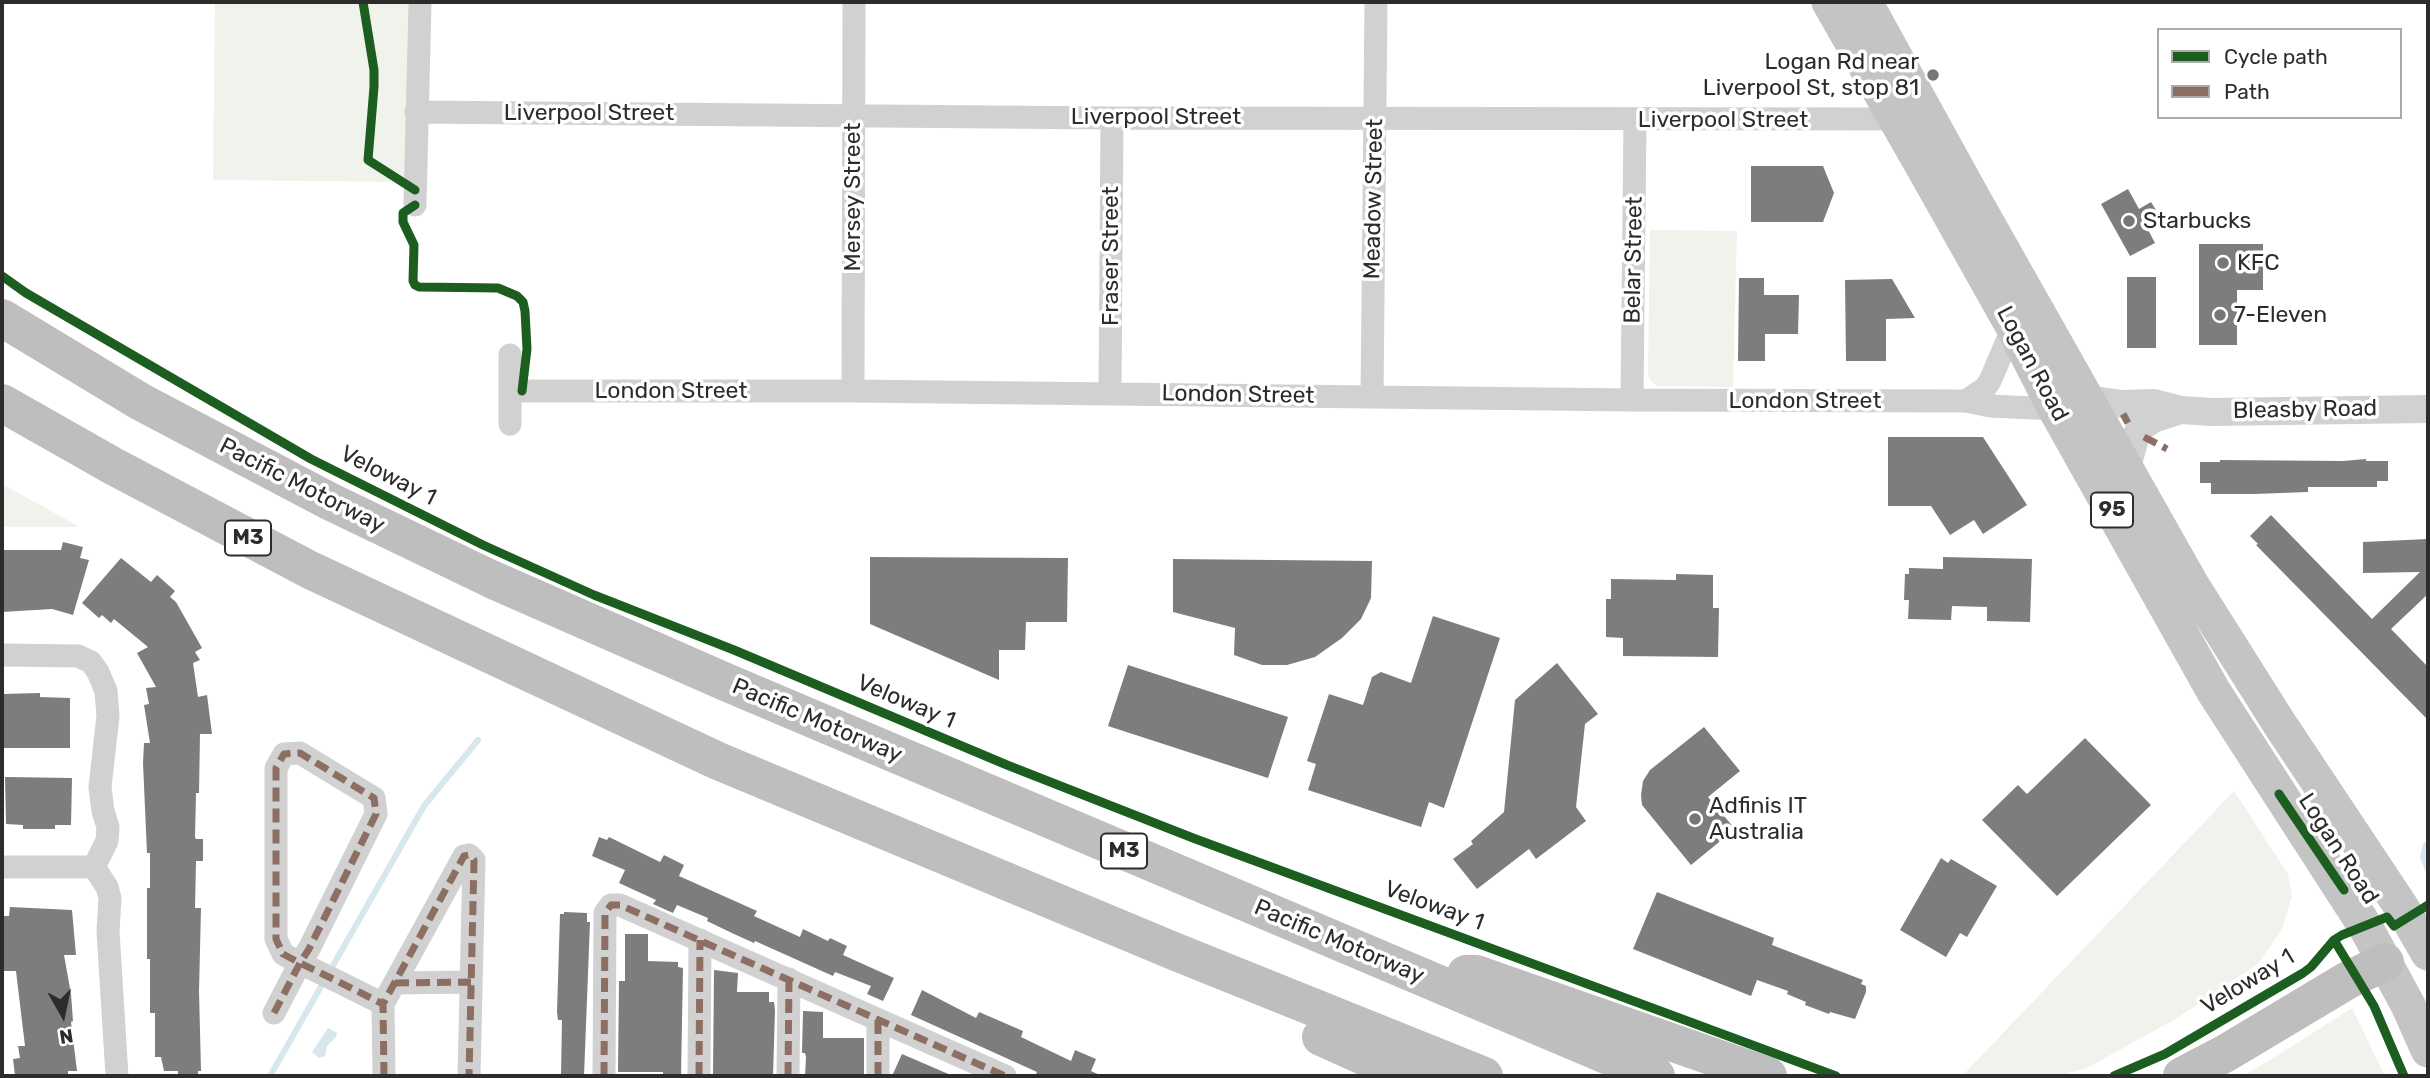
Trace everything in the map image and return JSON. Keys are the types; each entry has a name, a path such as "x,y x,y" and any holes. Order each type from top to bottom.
{"highway":[{"name":"Pacific Motorway","path":"2,318 153,408 328,502 491,579 728,683 1656,1076"},
{"name":"M3","path":"2,403 113,467 310,570 718,761 1176,952 1484,1076"},
{"path":"1176,952 1225,994 1408,1076"},
{"path":"2182,1076 2348,980 2385,962"},
{"path":"1418,976 1476,974 1768,1076"}],"main road":[{"name":"Logan Road","path":"1829,2 2013,327 2070,404 2126,471 2232,649 2427,946"},
{"name":"Logan Road","path":"1865,2 2214,692 2344,890 2408,1005 2428,1050"},
{"path":"2344,890 2361,877 2360,870 2350,856 2353,833"}],"street":[{"path":"415,205 420,2"},
{"name":"Mersey Street","path":"853,391 854,2"},
{"name":"Meadow Street","path":"1372,397 1376,2"},
{"name":"Liverpool Street","path":"416,112 1112,118 1896,119"},
{"name":"Fraser Street","path":"1110,394 1112,118"},
{"name":"Belar Street","path":"1632,400 1635,120"},
{"path":"1966,401 1985,388 1990,381 2013,327"},
{"path":"510,355 510,424"},
{"name":"London Street","path":"510,391 853,391 1966,401 1990,406 2070,404"},
{"name":"Bleasby Road","path":"2070,404 2154,403 2181,411 2242,412 2428,408"},
{"name":"Bleasby Road","path":"2126,471 2140,428 2153,419 2181,411"},
{"path":"2,655 78,656 91,662 106,691 108,716 100,787 103,811 90,848 94,867 93,884 108,925 117,1076"},
{"path":"274,1013 308,967 309,949 376,814 374,798 300,753 284,754 276,768 276,939 283,954 308,967 383,1004"},
{"path":"384,1076 383,1004 464,856 469,855 474,860 469,1076"},
{"path":"2,867 94,867"},
{"path":"604,1076 605,913 607,908 620,905 1005,1076"},
{"path":"699,1076 700,940"},
{"path":"2385,962 2427,946"},
{"path":"788,1076 789,979"},
{"path":"395,982 471,982"},
{"path":"878,1020 878,1076"}],"shaded area":[{"path":"215,2 408,2 406,182 213,180"},
{"path":"1650,230 1737,231 1733,387 1657,386 1650,380"},
{"path":"2,484 80,527 2,527"},
{"path":"2234,791 2288,874 2292,896 2282,929 2258,964 2179,1017 2087,1068 2058,1076 1962,1076"},
{"path":"2352,1008 2385,1076 2242,1076 2272,1059"},
{"path":"328,1028 337,1033 336,1037 327,1046 325,1056 319,1058 312,1052"}],"building":[{"path":"1751,166 1823,166 1834,193 1823,222 1751,222"},
{"name":"Starbucks","path":"2128,189 2139,209 2151,202 2159,215 2145,224 2155,243 2130,256 2101,204"},
{"path":"2199,244 2263,244 2263,290 2237,290 2237,345 2199,345"},
{"path":"2127,277 2156,277 2156,348 2127,348"},
{"path":"1739,278 1764,278 1764,295 1799,295 1798,334 1765,334 1765,361 1738,361"},
{"path":"1892,279 1915,318 1886,319 1886,361 1846,361 1845,280"},
{"path":"1888,437 1983,437 2027,505 1983,534 1974,520 1950,535 1931,506 1888,506"},
{"path":"2366,459 2388,461 2388,481 2377,481 2377,487 2308,487 2308,492 2254,494 2211,494 2211,483 2200,483 2200,462"},
{"path":"2271,515 2372,619 2420,572 2363,573 2363,542 2428,539 2428,594 2391,629 2428,667 2428,720 2256,545 2258,544 2250,536"},
{"path":"63,542 83,547 80,558 89,560 73,615 52,609 2,612 2,550 61,550"},
{"path":"870,557 1068,558 1067,622 1026,622 1025,650 999,650 999,680 870,624"},
{"path":"1943,557 2032,559 2030,622 1987,621 1987,607 1952,606 1951,620 1908,619 1909,600 1904,600 1905,574 1909,574 1909,568 1943,569"},
{"path":"121,558 151,582 157,575 175,591 170,597 176,602 202,648 195,652 200,660 193,663 198,697 207,695 212,734 200,734 199,793 196,793 195,837 203,839 203,861 196,861 195,908 201,908 201,1071 198,1071 198,1076 178,1076 178,1071 164,1071 161,1057 155,1057 155,1013 150,1013 150,959 147,959 150,853 147,853 143,763 144,743 150,743 144,705 149,704 146,688 156,687 137,653 148,647 114,619 111,623 102,615 99,618 82,603"},
{"path":"1173,559 1372,561 1371,598 1361,619 1342,638 1315,657 1287,665 1262,665 1234,655 1235,628 1173,612"},
{"path":"1676,574 1713,575 1713,608 1719,608 1718,657 1623,656 1623,638 1606,637 1606,599 1611,599 1611,579 1676,580"},
{"path":"1433,616 1500,638 1444,808 1429,802 1421,827 1308,790 1316,764 1307,761 1329,694 1363,705 1372,677 1381,672 1411,683"},
{"path":"1557,663 1598,714 1585,724 1576,807 1586,821 1536,859 1529,849 1477,889 1453,859 1473,844 1471,841 1504,812 1515,700"},
{"path":"1128,665 1288,717 1268,778 1108,726"},
{"path":"40,693 40,697 70,698 70,748 2,748 2,694"},
{"path":"1704,727 1740,771 1708,797 1735,829 1691,865 1642,805 1641,795 1643,781 1650,770"},
{"path":"2085,738 2151,805 2057,896 1982,820 2018,785 2027,794"},
{"path":"5,777 72,778 71,825 55,825 55,829 23,829 23,825 6,824"},
{"path":"599,837 607,840 609,837 660,862 664,855 684,865 679,876 757,911 754,916 800,937 803,929 828,941 830,938 847,946 843,955 894,978 883,1001 867,994 871,986 835,972 833,976 734,934 707,921 708,918 677,905 673,913 653,904 656,900 619,883 625,870 592,856"},
{"path":"1941,858 1948,863 1951,859 1997,886 1967,937 1960,933 1946,957 1900,930"},
{"path":"1657,892 1774,938 1772,945 1863,980 1861,984 1866,986 1866,992 1855,1019 1830,1012 1829,1014 1805,1005 1806,1002 1787,994 1788,991 1757,980 1751,996 1633,949"},
{"path":"10,907 72,910 76,955 64,955 71,994 71,1022 77,1071 68,1071 68,1076 15,1076 13,1059 20,1058 18,1046 25,1046 16,971 2,971 2,916 9,916"},
{"path":"587,913 587,922 590,922 584,1076 561,1076 562,1020 558,1020 557,1012 560,914"},
{"path":"625,934 648,934 648,961 678,962 678,967 683,968 681,1076 663,1076 663,1072 618,1072 619,981 625,981"},
{"path":"714,970 738,973 737,992 769,992 769,1002 774,1002 775,1010 773,1076 713,1076"},
{"path":"922,990 976,1018 979,1012 1023,1031 1021,1037 1071,1061 1075,1050 1096,1059 1091,1071 1102,1076 1035,1076 1037,1072 911,1015"},
{"path":"803,1011 823,1012 823,1038 864,1038 864,1076 805,1076 806,1057 805,1053 802,1053"},
{"path":"902,1054 953,1076 892,1076"}],"waterway":[{"path":"270,1076 424,806 478,740"},
{"path":"2426,845 2423,857 2428,870"}],"marked path":[{"path":"2123,414 2128,423"},
{"path":"2144,437 2167,449"},
{"path":"274,1013 300,963 309,949 376,814 374,798 300,753 284,754 276,768 276,939 283,954 300,963 383,1004"},
{"path":"384,1076 383,1004 464,856 469,855 474,860 469,1076"},
{"path":"604,1076 605,913 611,905 620,905 1005,1076"},
{"path":"699,1076 700,940"},
{"path":"788,1076 789,979"},
{"path":"395,983 471,982"},
{"path":"878,1020 878,1076"}],"cycle path":[{"path":"363,2 374,70 368,160 415,190"},
{"path":"415,205 403,213 403,222 414,245 415,285 498,288 517,296 523,302 527,349 522,391"},
{"name":"Veloway 1","path":"2,276 26,293 311,459 483,545 594,595 734,650 1007,765 1193,838 1836,1076"},
{"path":"2279,794 2344,890"},
{"name":"Veloway 1","path":"2114,1076 2165,1054 2303,973 2342,935 2387,917 2394,926 2428,905"},
{"path":"2334,940 2374,1006 2404,1076"}],"place":[{"name":"Logan Rd near Liverpool St, stop 81","path":"1933,75"},
{"name":"Starbucks","path":"2129,221"},
{"name":"KFC","path":"2223,263"},
{"name":"7-Eleven","path":"2220,315"},
{"name":"Adfinis IT Australia","path":"1695,819"}]}
